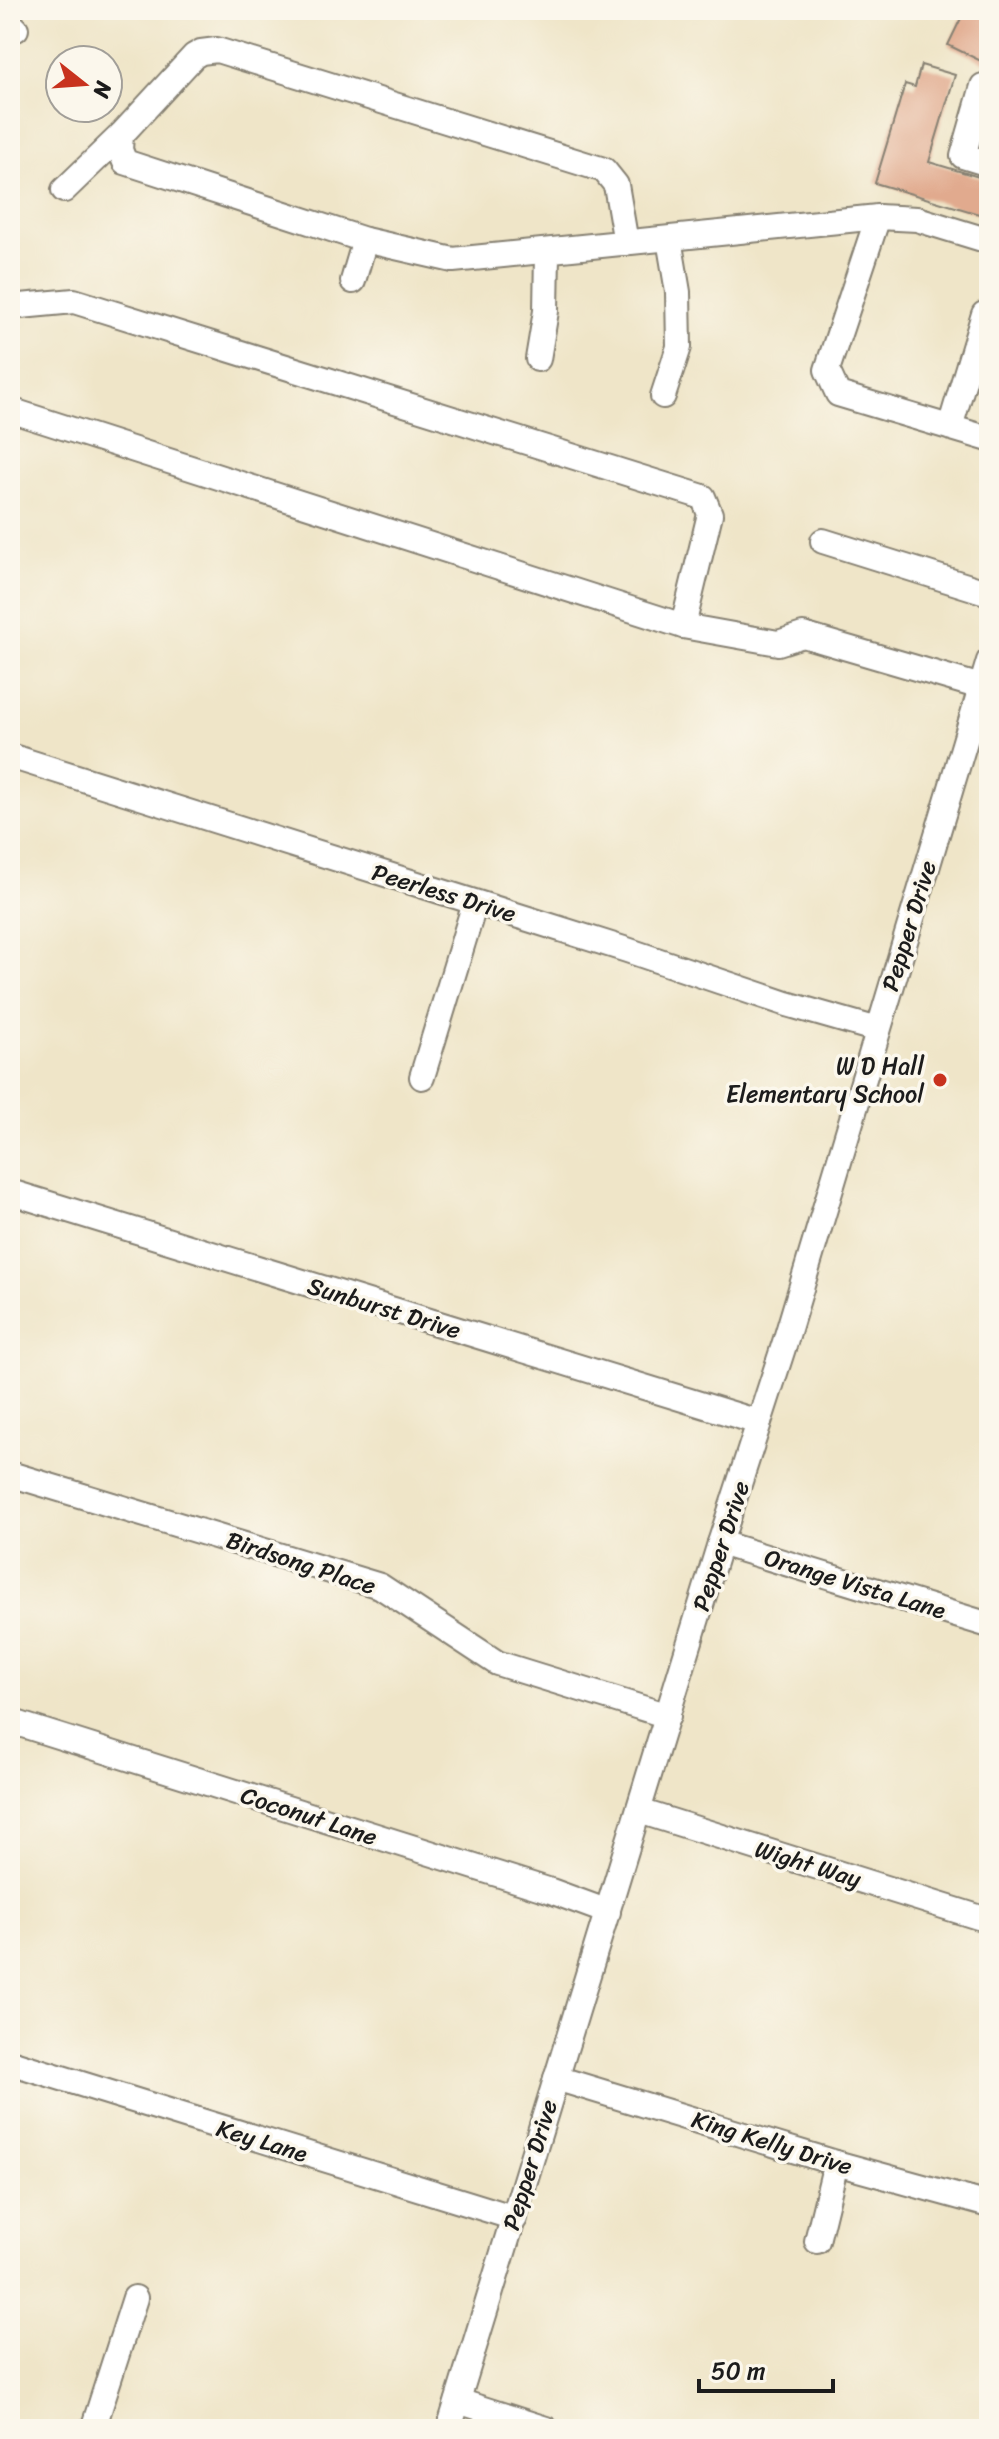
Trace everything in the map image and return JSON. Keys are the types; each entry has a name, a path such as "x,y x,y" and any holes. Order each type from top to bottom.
{"street":[{"path":"64,190 121,135 194,56 217,50 604,170 616,185 626,243"},
{"path":"989,88 983,86 963,156 989,164"},
{"path":"121,135 120,150 125,162 365,240 453,260 547,253 878,217 917,219 989,241"},
{"path":"878,217 827,370 838,394 989,439"},
{"path":"663,396 679,347 678,292 669,239"},
{"path":"353,281 365,240"},
{"path":"538,359 546,311 547,253"},
{"path":"10,307 74,301 703,497 710,514 683,626"},
{"path":"950,427 984,314"},
{"path":"10,410 683,626 778,643 803,635 981,687"},
{"path":"823,541 989,593"},
{"name":"Pepper Drive","path":"449,2429 720,1543 785,1342 989,661"},
{"name":"Peerless Drive","path":"10,756 627,950 787,1004 878,1030"},
{"path":"422,1077 475,903"},
{"name":"Sunburst Drive","path":"10,1192 758,1422"},
{"name":"Birdsong Place","path":"10,1474 380,1586 497,1663 668,1716"},
{"name":"Orange Vista Lane","path":"720,1543 989,1625"},
{"name":"Coconut Lane","path":"10,1721 551,1891 608,1912"},
{"name":"Wight Way","path":"639,1811 978,1917"},
{"name":"Key Lane","path":"10,2062 515,2218"},
{"name":"King Kelly Drive","path":"556,2078 836,2163 989,2205"},
{"path":"817,2241 836,2163"},
{"path":"93,2429 135,2298"},
{"path":"458,2401 546,2429"}],"building":[{"path":"965,10 989,10 989,65 948,45"},
{"path":"921,65 955,75 929,162 989,180 989,217 875,183 905,84 915,87"}],"place":[{"name":"W D Hall Elementary School","path":"940,1080"}]}
